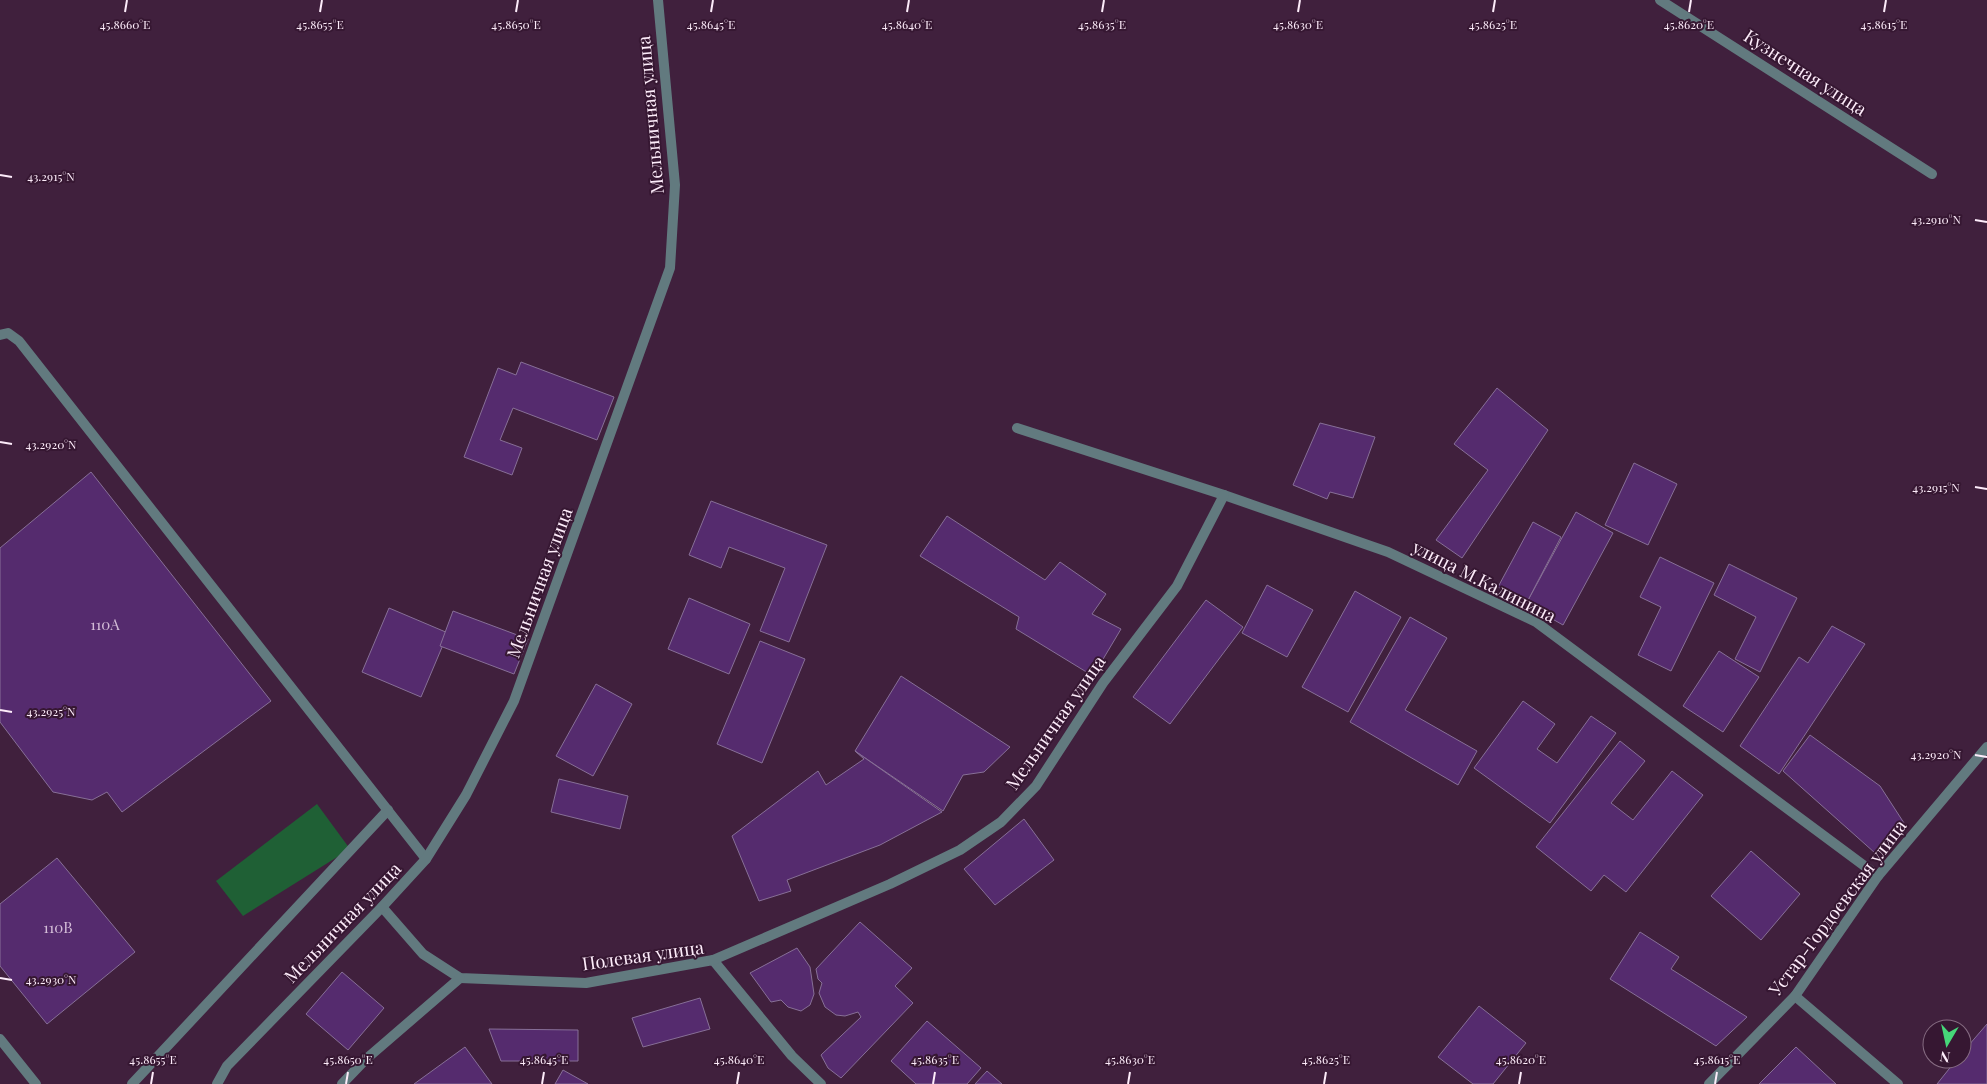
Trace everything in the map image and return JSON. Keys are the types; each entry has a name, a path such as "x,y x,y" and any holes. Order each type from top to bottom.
{"street":[{"name":"Мельничная улица","path":"217,1084 227,1066 382,907 426,859 466,796 514,702 670,268 675,185 658,0"},
{"name":"Кузнечная улица","path":"1660,0 1932,174"},
{"path":"0,335 8,333 19,341 426,859"},
{"name":"улица М.Калинина","path":"1017,428 1224,495 1388,552 1536,622 1878,876"},
{"name":"Мельничная улица","path":"713,960 890,884 960,850 1002,822 1036,786 1103,683 1177,586 1224,495"},
{"name":"Устар-Гордоевская улица","path":"1709,1084 1795,996 1878,876 1987,747"},
{"path":"132,1084 388,810"},
{"path":"342,1084 365,1060 460,978 423,954 382,907"},
{"name":"Полевая улица","path":"460,978 586,983 713,960 792,1056 821,1084"},
{"path":"1795,996 1898,1084"},
{"path":"0,1039 36,1084"}],"green space":[{"path":"317,804 350,849 243,916 216,881"}],"building":[{"path":"521,362 614,397 597,440 513,408 500,440 522,448 512,475 464,457 498,368 516,375"},
{"path":"1497,388 1548,430 1462,558 1436,540 1488,470 1454,444"},
{"path":"1320,423 1375,437 1353,498 1330,492 1327,499 1293,485"},
{"path":"1634,463 1677,484 1648,545 1605,525"},
{"path":"91,472 271,701 122,812 107,792 92,800 53,792 0,722 0,548"},
{"path":"711,501 827,545 789,642 760,631 785,568 729,547 721,568 689,555"},
{"path":"1576,512 1613,533 1563,625 1526,604"},
{"path":"947,516 1045,580 1060,562 1106,594 1092,614 1121,629 1093,676 1016,629 1019,617 920,556"},
{"path":"1533,522 1561,537 1527,602 1498,587"},
{"path":"1660,557 1714,583 1671,671 1638,655 1661,607 1640,597"},
{"path":"1729,564 1797,598 1760,672 1735,659 1756,617 1714,595"},
{"path":"1267,585 1313,610 1287,657 1242,633"},
{"path":"1355,591 1401,617 1348,712 1302,687"},
{"path":"689,598 750,624 729,674 668,649"},
{"path":"1206,600 1243,627 1170,724 1133,697"},
{"path":"389,608 448,633 421,697 362,672"},
{"path":"453,611 528,639 514,674 440,646"},
{"path":"1410,617 1447,638 1405,710 1477,751 1458,785 1350,722"},
{"path":"1832,626 1865,644 1779,774 1740,746 1799,657 1808,663"},
{"path":"760,641 805,659 762,763 717,744"},
{"path":"1719,651 1759,677 1723,732 1683,706"},
{"path":"901,676 1010,747 984,772 963,775 943,811 855,751"},
{"path":"596,684 632,704 593,776 556,756"},
{"path":"1523,701 1555,724 1537,749 1557,763 1591,716 1616,733 1550,823 1474,768"},
{"path":"1810,735 1880,786 1904,823 1875,853 1783,771"},
{"path":"1620,741 1645,761 1611,803 1633,820 1672,771 1703,795 1626,892 1604,875 1591,891 1536,847"},
{"path":"855,751 942,812 880,845 787,880 791,891 759,901 732,836 818,771 826,785 864,759"},
{"path":"559,779 628,796 620,829 551,812"},
{"path":"1024,819 1054,860 995,905 964,869"},
{"path":"1751,851 1800,894 1761,940 1711,896"},
{"path":"57,858 135,952 47,1024 0,966 0,904"},
{"path":"860,922 912,968 895,986 913,1003 841,1078 828,1068 821,1055 861,1017 858,1012 845,1016 836,1015 825,1007 819,993 822,983 818,979 816,969"},
{"path":"1640,932 1679,957 1671,969 1747,1017 1716,1046 1610,979"},
{"path":"797,948 810,967 814,994 810,1005 801,1011 788,1007 781,1000 771,1002 750,973"},
{"path":"342,972 384,1008 348,1050 306,1014"},
{"path":"700,998 710,1029 643,1047 632,1018"},
{"path":"1479,1006 1526,1043 1493,1084 1473,1084 1438,1057"},
{"path":"927,1021 981,1068 967,1084 916,1084 891,1061"},
{"path":"1987,1024 1987,1084 1937,1084 1949,1069 1972,1069 1972,1041"},
{"path":"489,1029 578,1030 578,1061 501,1061"},
{"path":"465,1047 492,1084 414,1084"},
{"path":"1796,1047 1836,1084 1759,1084"},
{"path":"563,1070 588,1084 555,1084"},
{"path":"987,1071 1002,1084 975,1084"}]}
